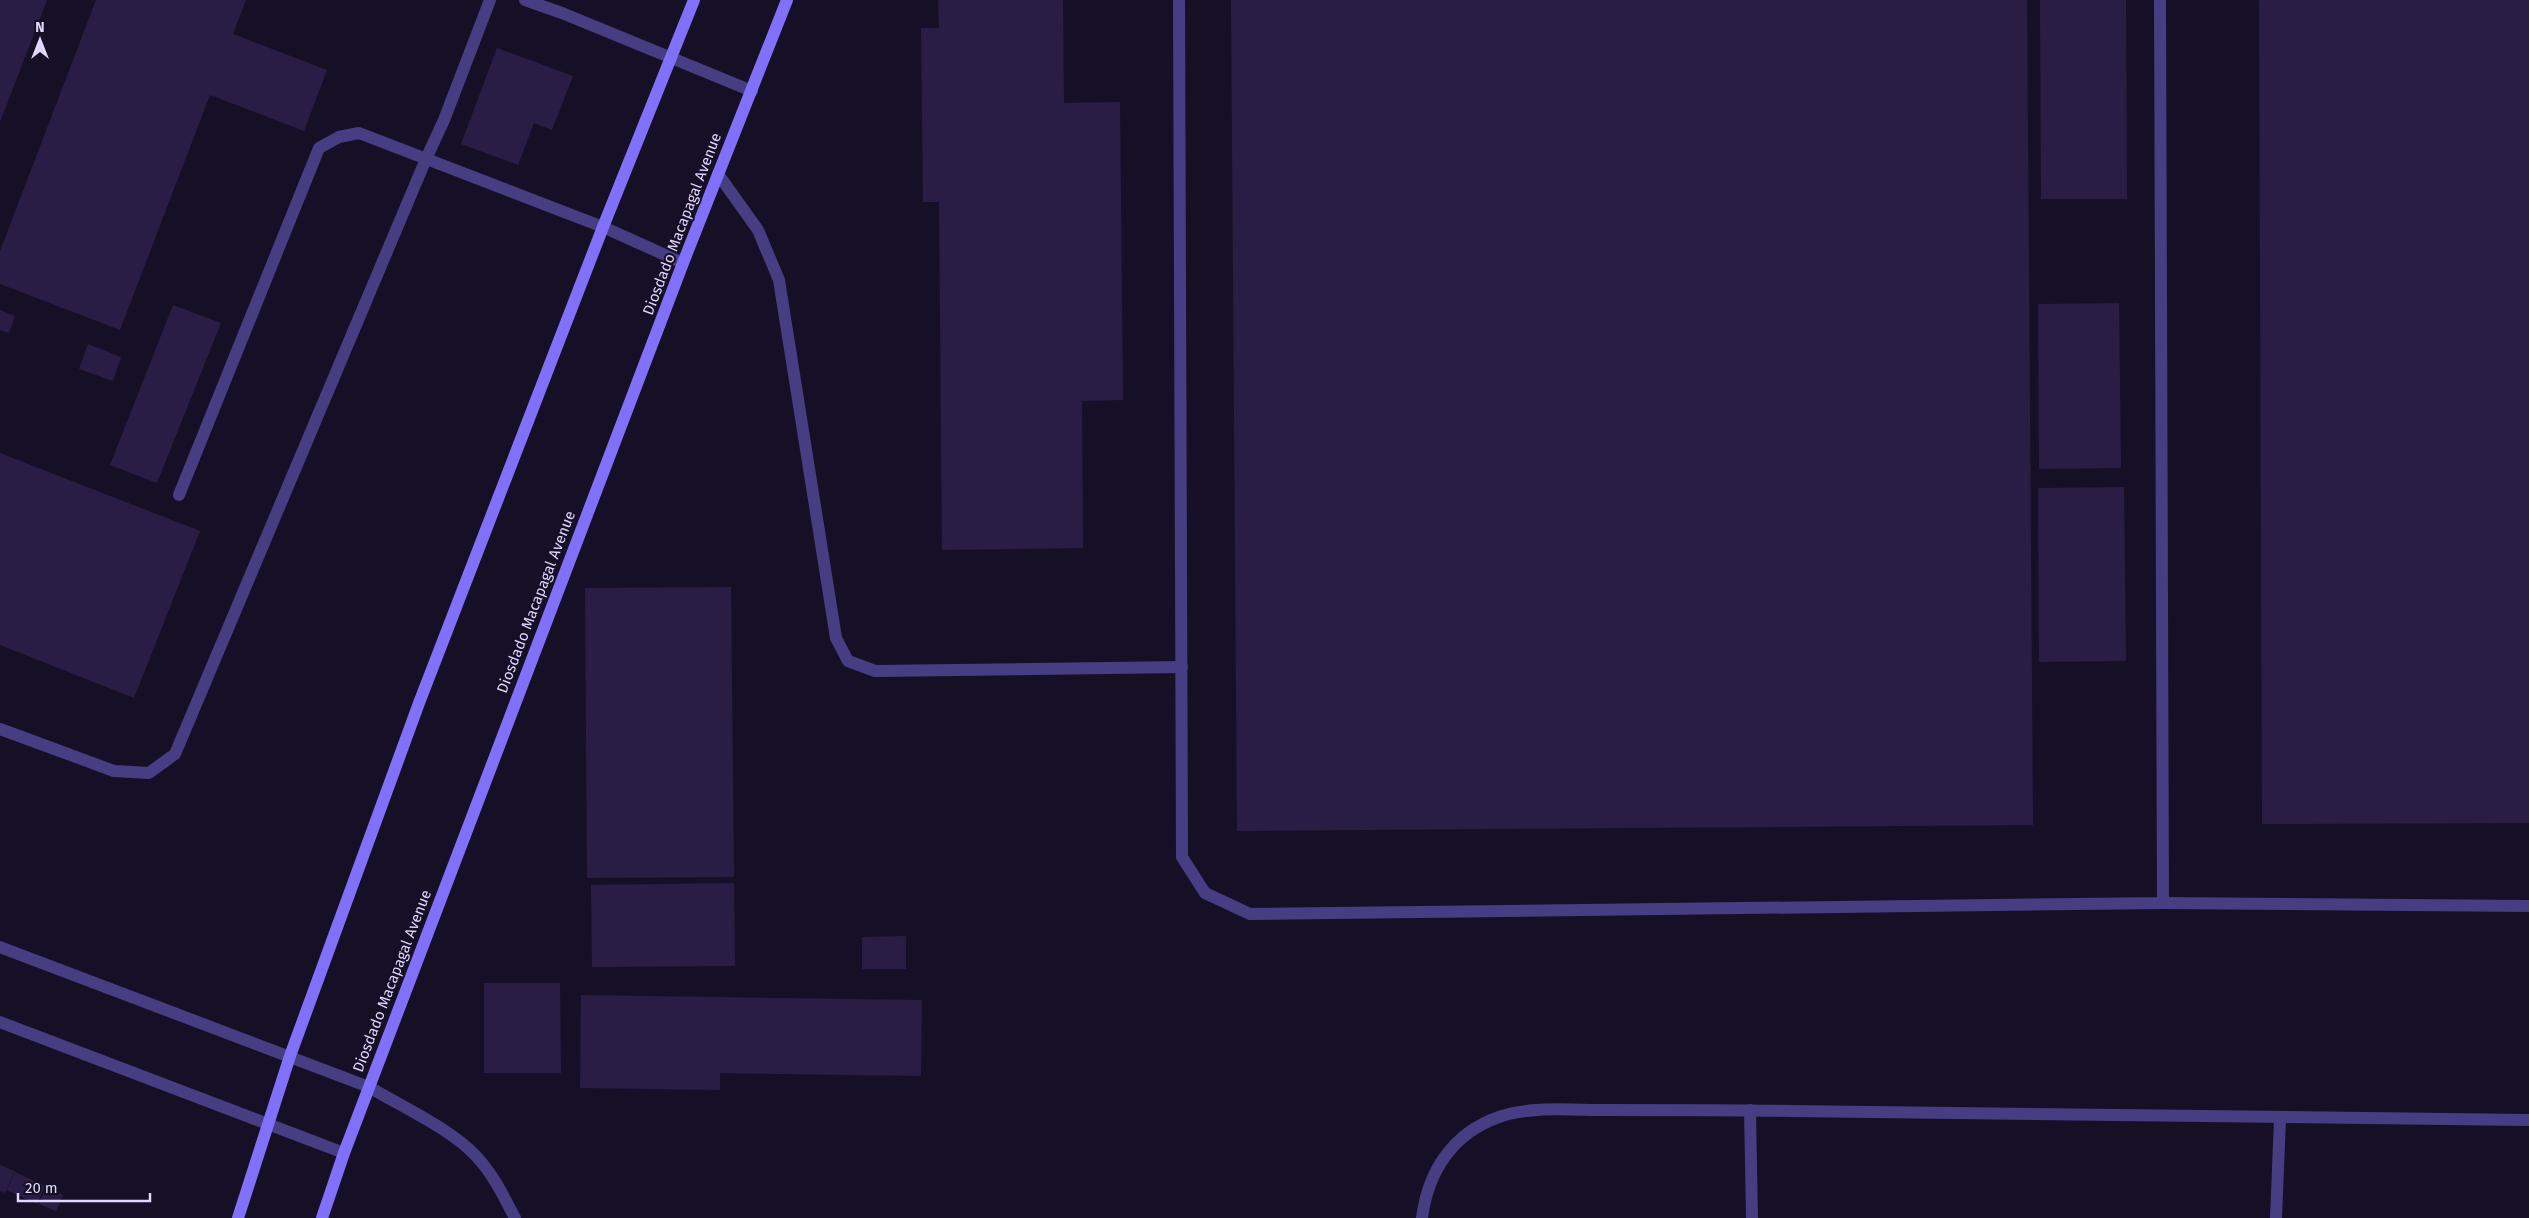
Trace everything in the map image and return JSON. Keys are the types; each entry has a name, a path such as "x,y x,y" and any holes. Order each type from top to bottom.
{"main road":[{"path":"238,1218 290,1056 419,703 603,227 694,0"},
{"name":"Diosdado Macapagal Avenue","path":"322,1218 369,1086 683,263 787,0"}],"street":[{"path":"0,729 114,771 149,773 175,754 444,120 490,0"},
{"path":"525,0 562,13 752,91"},
{"path":"1178,0 1182,857 1205,893 1250,914 2163,903 2529,906"},
{"path":"2160,0 2163,903"},
{"path":"179,495 319,148 338,137 359,133 603,227 683,263"},
{"path":"718,174 758,230 779,280 836,638 848,661 875,670 1182,667"},
{"path":"0,947 369,1086 454,1137 476,1156 500,1188 515,1218"},
{"path":"0,1022 344,1153"},
{"path":"1422,1218 1431,1177 1446,1154 1471,1132 1499,1117 1536,1110 1750,1110 2280,1119 2529,1120"},
{"path":"1750,1110 1752,1218"},
{"path":"2276,1218 2280,1119"}],"building":[{"path":"0,0 47,0 0,122"},
{"path":"96,0 246,0 233,34 327,70 304,131 210,95 120,330 0,284 0,251"},
{"path":"938,0 1063,0 1064,103 1120,102 1123,400 1082,401 1083,548 942,550 939,202 923,202 921,28 939,28"},
{"path":"1231,0 2027,0 2033,825 1237,831"},
{"path":"2040,0 2126,0 2127,199 2041,199"},
{"path":"2259,0 2529,0 2529,823 2262,824"},
{"path":"497,48 573,76 552,130 534,123 518,165 461,144"},
{"path":"2119,303 2121,468 2039,469 2038,304"},
{"path":"173,305 221,323 157,483 110,465"},
{"path":"0,310 15,316 9,333 0,330"},
{"path":"88,344 121,357 113,381 79,369"},
{"path":"0,453 200,531 134,698 0,645"},
{"path":"2124,487 2126,661 2039,662 2038,488"},
{"path":"731,587 734,877 587,878 585,588"},
{"path":"734,883 735,966 592,967 591,885"},
{"path":"906,936 906,969 862,969 862,937"},
{"path":"484,983 560,983 561,1073 484,1073"},
{"path":"581,995 922,1000 921,1076 720,1073 720,1090 580,1088"},
{"path":"0,1165 15,1171 5,1193 0,1191"},
{"path":"15,1172 45,1186 37,1204 7,1190"},
{"path":"46,1187 63,1195 56,1211 39,1204"}]}
